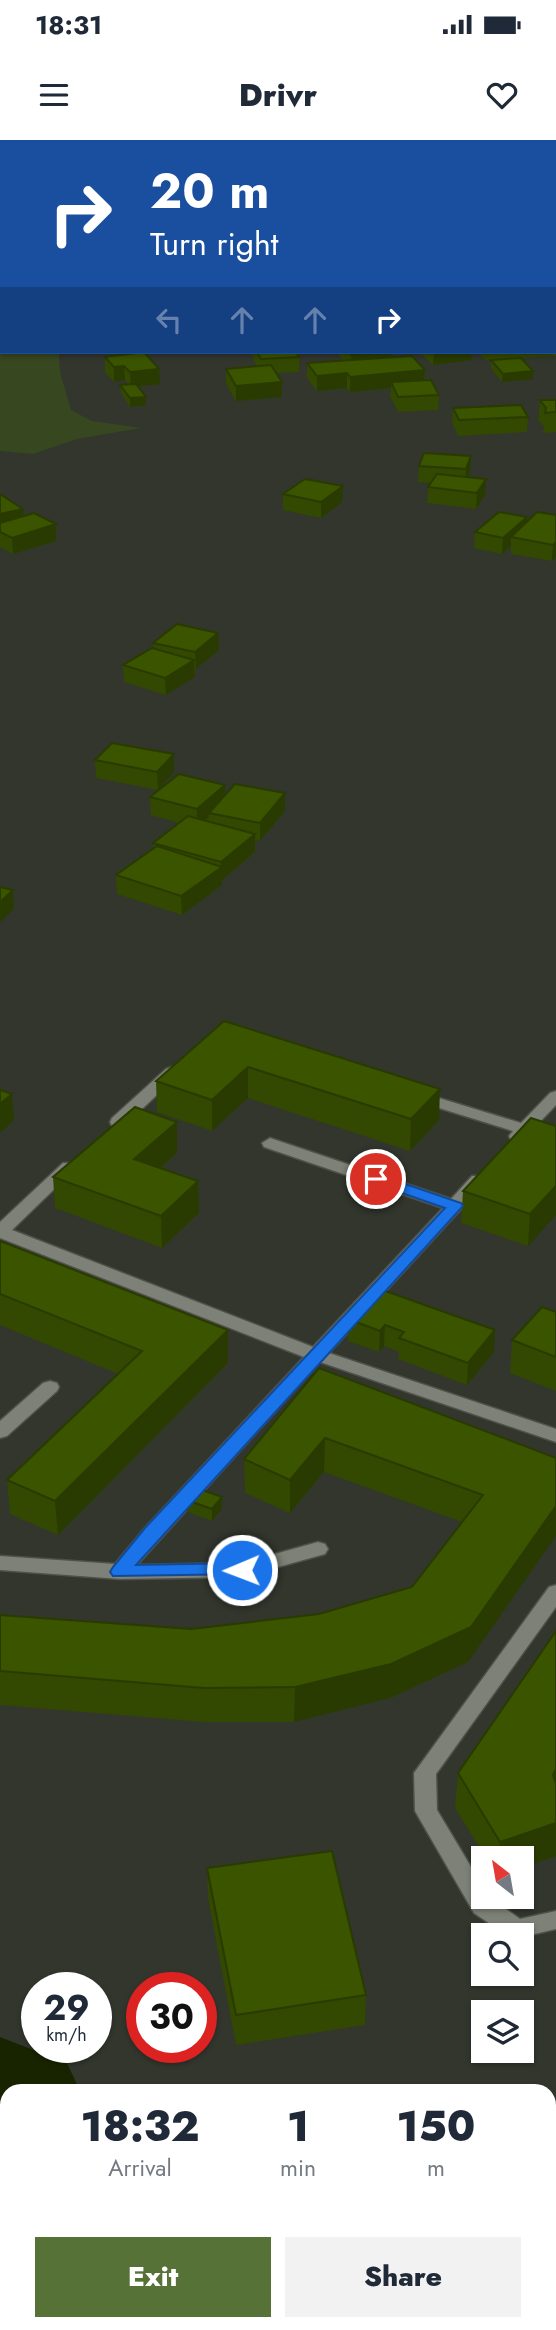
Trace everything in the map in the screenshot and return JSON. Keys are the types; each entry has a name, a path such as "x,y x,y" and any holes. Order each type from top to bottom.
{"street":[{"path":"102,1137 183,1062"},
{"path":"400,1091 556,1139"},
{"path":"506,1148 556,1096"},
{"path":"270,1143 455,1206"},
{"path":"81,1156 0,1232 317,1355 556,1436"},
{"path":"120,1572 152,1533 489,1167"},
{"path":"0,1433 50,1387"},
{"path":"0,1563 120,1572 242,1570 318,1549"},
{"path":"556,1592 425,1773 426,1811 482,1906 517,1929 556,1920"}],"green space":[{"path":"0,354 59,354 60,372 71,410 92,421 141,428 77,439 33,454 0,451"}],"building":[{"path":"146,354 159,369 130,372 124,366 114,367 105,357"},
{"path":"258,354 297,354 299,357 261,359"},
{"path":"412,356 425,370 350,377 347,373 317,376 307,363"},
{"path":"521,358 533,371 503,374 491,360"},
{"path":"271,365 282,382 236,386 226,369"},
{"path":"431,380 439,395 398,397 391,382"},
{"path":"136,384 146,397 130,398 120,385"},
{"path":"540,400 556,400 556,412 545,413 546,408"},
{"path":"521,405 528,417 459,420 453,408"},
{"path":"424,453 471,456 466,469 419,466"},
{"path":"437,474 486,479 477,493 428,487"},
{"path":"305,479 343,486 321,502 283,494"},
{"path":"0,494 23,509 0,514"},
{"path":"499,512 527,517 503,538 475,532"},
{"path":"537,512 556,515 556,542 553,545 511,537"},
{"path":"34,513 56,524 12,538 0,532 0,523"},
{"path":"177,624 218,633 195,652 153,643"},
{"path":"152,648 194,660 165,678 123,665"},
{"path":"112,743 174,754 157,772 95,760"},
{"path":"179,774 225,785 197,809 150,797"},
{"path":"235,784 285,793 260,823 209,813"},
{"path":"188,816 255,834 221,862 153,843"},
{"path":"157,846 222,867 181,896 116,875"},
{"path":"0,887 13,890 0,902"},
{"path":"224,1021 440,1089 411,1119 248,1067 212,1100 156,1081"},
{"path":"0,1090 12,1094 0,1104"},
{"path":"135,1107 177,1122 134,1159 198,1181 161,1216 53,1177"},
{"path":"531,1118 556,1126 556,1186 530,1214 463,1191"},
{"path":"0,1241 228,1330 55,1501 7,1480 142,1351 0,1294"},
{"path":"377,1288 495,1330 468,1363 399,1338 404,1332 385,1325 380,1331 348,1319"},
{"path":"542,1307 556,1312 556,1357 512,1340"},
{"path":"319,1368 556,1458 556,1506 471,1627 391,1664 295,1687 204,1688 0,1671 0,1615 191,1629 319,1614 412,1587 483,1495 325,1438 290,1480 244,1459"},
{"path":"197,1488 222,1497 212,1509 187,1500"},
{"path":"556,1631 556,1769 553,1775 556,1784 556,1823 500,1842 458,1773"},
{"path":"332,1851 366,1995 236,2015 207,1868"}],"waterway":[{"path":"0,2076 18,2084"}],"route":[{"path":"242,1570 120,1572 152,1533 455,1206 376,1179"}]}
